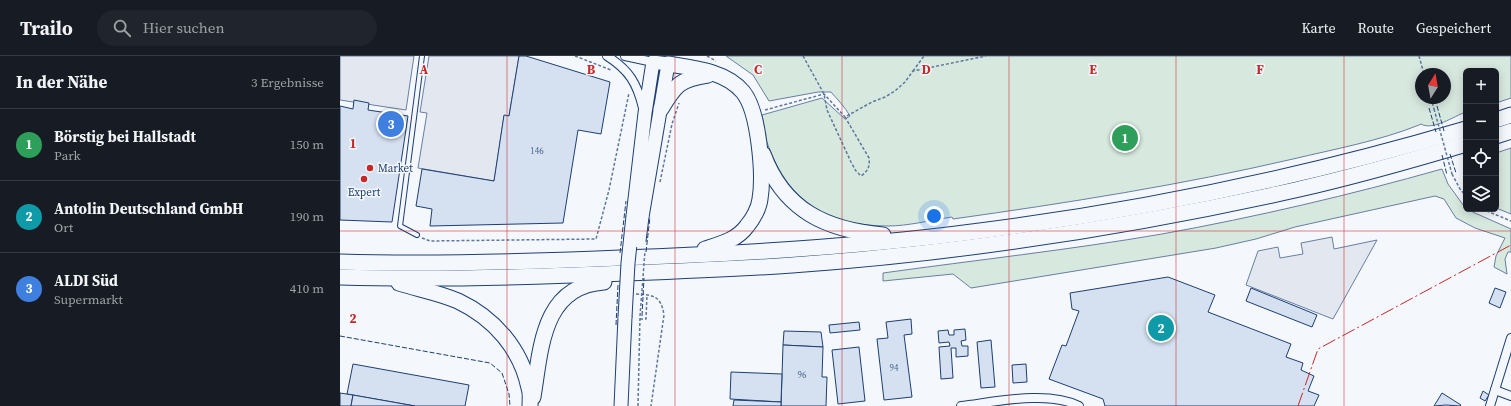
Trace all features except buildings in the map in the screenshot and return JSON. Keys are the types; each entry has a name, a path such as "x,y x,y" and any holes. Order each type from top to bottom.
{"highway":[{"path":"689,56 709,72"},
{"path":"665,257 722,244 734,238 748,226 756,210 761,192 759,142 752,110 743,92 727,79 709,72 668,64"},
{"path":"661,109 676,87 691,78 709,72"},
{"path":"1499,119 1511,115"},
{"path":"340,262 391,264 504,263 665,257 776,251 923,238 1122,210 1295,175 1463,130"},
{"path":"1499,135 1511,131"},
{"path":"759,142 774,178 789,196 809,214 829,224 852,231 923,238"},
{"path":"340,277 383,279 505,278 791,265 900,255 982,245 1127,223 1297,190 1463,145"},
{"path":"531,406 545,332 552,313 561,300 585,285 596,282 618,281 646,272"},
{"path":"383,279 458,301 485,317 502,332 518,357 530,388 531,406"}],"main road":[{"path":"630,406 635,318 638,217 645,113 653,62 668,64 661,109 638,217"},
{"path":"621,406 635,318"}],"street":[{"path":"607,56 624,69 635,83 640,92 645,113"},
{"path":"625,56 653,62"},
{"path":"1490,406 1511,338"},
{"path":"1495,390 1511,396"},
{"path":"961,406 1037,397 1054,399 1079,406"}],"lane":[{"path":"417,235 400,226 422,56"}],"path":[{"path":"576,56 616,72"},
{"path":"803,56 824,94 845,117 870,158 869,169 861,176 856,171 839,138 827,110 824,94"},
{"path":"845,117 894,91 905,82 924,56"},
{"path":"913,71 986,56"},
{"path":"1419,56 1422,68"},
{"path":"660,183 672,124 679,105 680,98 676,87"},
{"path":"417,235 430,241 596,239 610,190 630,88 633,95"},
{"path":"768,110 824,94"},
{"path":"1433,104 1452,174 1463,192"},
{"path":"1489,212 1511,221"},
{"path":"638,406 635,318 645,246"},
{"path":"632,294 655,297 662,304 664,315 651,406"},
{"path":"635,318 646,319 647,295"}],"shaded area":[{"path":"340,56 414,56 406,110 340,100"},
{"path":"429,56 519,56 509,116 504,116 494,181 418,168 427,113 420,112"},
{"path":"726,56 1511,56 1511,98 1499,102 1499,68 1463,68 1463,113 1431,126 1421,124 1388,136 1357,144 1209,177 1081,200 896,226 866,225 847,222 829,216 813,207 799,196 787,182 777,165 767,142 762,115 822,98 845,119 850,116 831,92 818,92 769,101 753,75"},
{"path":"1511,148 1511,214 1499,209 1499,152"},
{"path":"1442,169 1448,184 1463,205 1463,212 1473,212 1511,229 1511,252 1508,252 1505,259 1507,274 1494,267 1496,256 1505,238 1475,228 1456,218 1444,199 1435,196 1295,227 1256,239 1216,248 971,288 953,274 883,281 883,273 1092,245 1162,234 1303,205"},
{"path":"1332,237 1334,249 1377,240 1333,319 1246,285 1258,251 1278,247 1280,258 1303,254 1301,243"}],"fence":[{"path":"1437,106 1444,131"},
{"path":"1429,108 1436,132"},
{"path":"1450,154 1456,173"},
{"path":"1442,155 1447,175"},
{"path":"620,253 626,201"},
{"path":"646,252 650,217"},
{"path":"642,316 644,278"},
{"path":"616,325 618,285"},
{"path":"340,336 490,363 502,373 509,394 510,406"}],"power":[{"path":"1298,406 1318,349 1511,245"}],"place":[{"name":"ALDI Süd","path":"391,124"},
{"name":"Börstig bei Hallstadt","path":"1125,138"},
{"name":"Market","path":"370,168"},
{"name":"Expert","path":"364,179"},
{"name":"Antolin Deutschland GmbH","path":"1161,328"}]}
